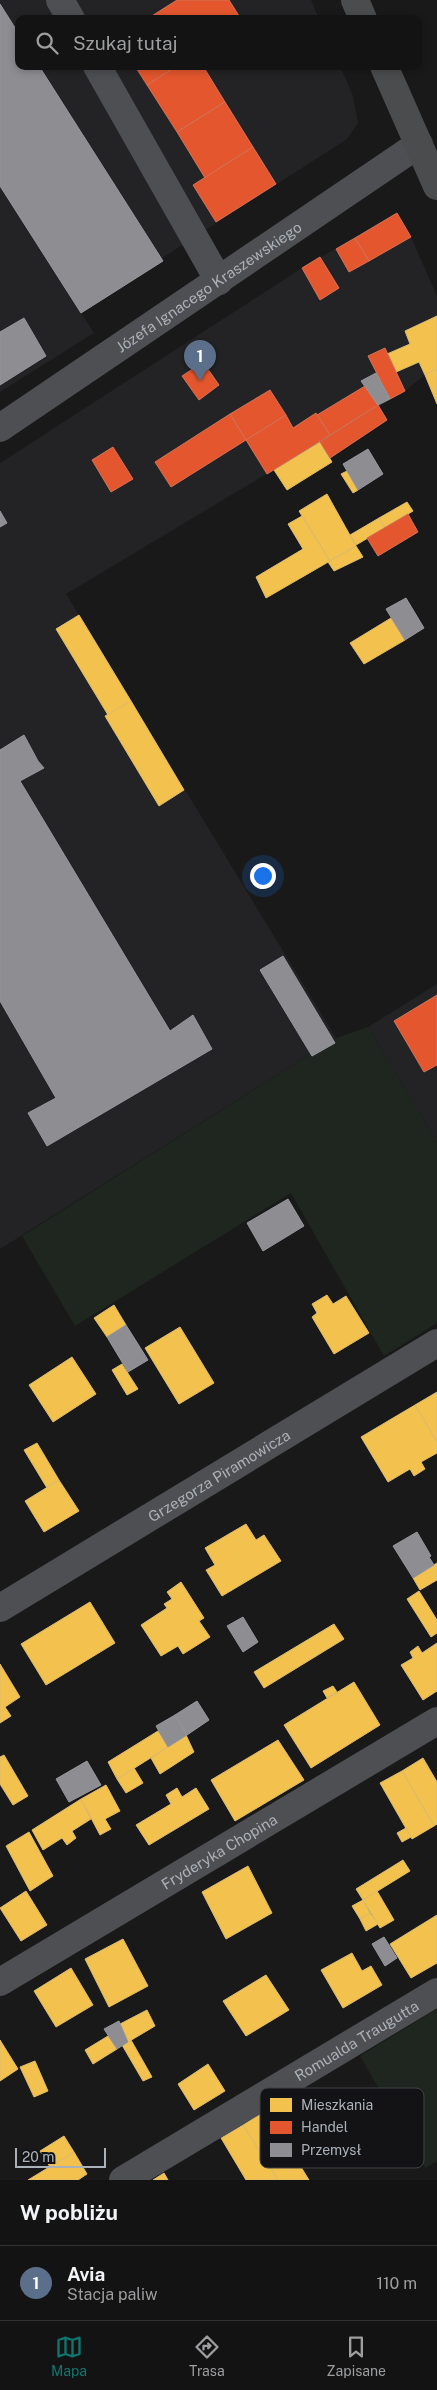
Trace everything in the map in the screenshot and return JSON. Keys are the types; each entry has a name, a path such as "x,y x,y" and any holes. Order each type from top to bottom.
{"main road":[{"path":"355,0 361,15"},
{"path":"386,70 437,186"}],"street":[{"path":"60,0 68,15"},
{"path":"99,70 219,281"},
{"name":"Józefa Ignacego Kraszewskiego","path":"0,428 419,144"},
{"name":"Grzegorza Piramowicza","path":"0,1608 437,1343"},
{"name":"Fryderyka Chopina","path":"0,1982 437,1721"},
{"name":"Romualda Traugutta","path":"277,2088 437,1992"},
{"name":"Romualda Traugutta","path":"123,2180 260,2098"}],"shaded area":[{"path":"0,0 311,0 317,15 15,15 15,70 342,70 353,96 358,123 347,139 80,311 94,333 0,392"},
{"path":"397,213 411,237 437,296 437,369 425,375 405,391 66,594 336,1038 0,1249 0,463 302,268"},
{"path":"437,984 437,1142 368,1027"},
{"path":"368,1027 437,1142 437,1323 384,1356 291,1193 75,1326 22,1236 336,1038"},
{"path":"437,2009 437,2161 425,2168 424,2166 424,2088 379,2088 360,2056"}],"building: Mieszkania":[{"path":"437,316 437,369 425,375 419,362 396,372 387,354 410,344 405,331"},
{"path":"437,369 437,404 425,375"},
{"path":"320,442 332,462 287,490 274,470"},
{"path":"347,471 358,490 353,493 341,474"},
{"path":"327,494 356,546 330,561 299,511"},
{"path":"407,502 413,511 385,528 379,518"},
{"path":"302,516 330,561 266,598 256,577 303,549 288,524"},
{"path":"379,518 385,528 356,545 350,535"},
{"path":"356,546 363,557 334,571 328,562"},
{"path":"79,615 131,701 108,715 56,629"},
{"path":"391,618 405,640 364,664 350,643"},
{"path":"131,701 184,790 159,806 105,716"},
{"path":"327,1295 333,1304 346,1296 369,1333 334,1354 312,1317 317,1313 312,1304"},
{"path":"114,1305 126,1325 107,1337 94,1318"},
{"path":"180,1327 214,1383 179,1404 145,1348"},
{"path":"72,1357 96,1394 53,1422 29,1385"},
{"path":"122,1364 138,1389 127,1395 112,1370"},
{"path":"437,1392 437,1442 415,1405"},
{"path":"415,1405 437,1442 437,1453 421,1462 425,1469 414,1476 410,1469 388,1482 361,1437"},
{"path":"37,1443 59,1480 47,1488 24,1450"},
{"path":"59,1480 79,1511 44,1532 25,1501"},
{"path":"246,1524 256,1540 264,1535 281,1561 222,1596 206,1570 215,1565 205,1548"},
{"path":"437,1563 437,1580 420,1590 413,1578"},
{"path":"181,1582 204,1618 199,1621 210,1637 183,1654 178,1646 161,1656 141,1625 167,1608 164,1604 172,1599 167,1592"},
{"path":"419,1591 437,1620 437,1633 431,1637 407,1599"},
{"path":"90,1602 115,1643 46,1685 21,1644"},
{"path":"334,1624 344,1639 264,1688 254,1672"},
{"path":"437,1643 437,1691 423,1700 401,1665 413,1658 410,1652 418,1646 422,1653"},
{"path":"0,1664 20,1697 5,1707 11,1716 0,1723"},
{"path":"354,1682 380,1725 311,1768 284,1725"},
{"path":"333,1686 337,1692 327,1698 323,1691"},
{"path":"158,1731 168,1747 117,1779 108,1762"},
{"path":"186,1735 194,1752 160,1774 151,1758"},
{"path":"278,1740 304,1780 235,1821 211,1780"},
{"path":"4,1755 28,1796 13,1805 0,1784 0,1757"},
{"path":"423,1758 437,1782 437,1824 434,1826 402,1771"},
{"path":"134,1768 143,1783 126,1793 117,1779"},
{"path":"402,1771 434,1826 412,1839 380,1783"},
{"path":"106,1785 120,1811 105,1819 111,1829 100,1835 81,1799"},
{"path":"177,1788 182,1797 196,1788 209,1809 149,1845 136,1825 171,1804 166,1795"},
{"path":"81,1799 91,1819 72,1831 76,1838 67,1845 62,1838 43,1850 32,1830"},
{"path":"406,1828 411,1837 402,1842 397,1833"},
{"path":"29,1832 53,1876 30,1891 6,1846"},
{"path":"403,1860 410,1871 363,1900 356,1889"},
{"path":"248,1866 272,1913 226,1939 202,1892"},
{"path":"26,1891 47,1925 21,1941 0,1908"},
{"path":"377,1891 394,1920 380,1928 363,1900"},
{"path":"363,1900 370,1913 360,1919 352,1906"},
{"path":"370,1913 378,1924 366,1931 360,1919"},
{"path":"437,1915 437,1963 411,1978 390,1944"},
{"path":"123,1939 148,1986 109,2007 85,1959"},
{"path":"352,1953 362,1971 371,1966 382,1985 343,2008 321,1970"},
{"path":"71,1968 93,2005 56,2027 34,1991"},
{"path":"266,1975 289,2010 246,2036 223,2001"},
{"path":"147,2010 155,2026 128,2042 120,2024"},
{"path":"108,2036 117,2049 93,2064 85,2050"},
{"path":"0,2040 18,2069 0,2081"},
{"path":"131,2040 152,2077 143,2081 122,2045"},
{"path":"35,2061 48,2091 34,2097 20,2067"},
{"path":"208,2064 225,2091 194,2110 178,2084"},
{"path":"260,2114 260,2152 243,2125"},
{"path":"243,2125 260,2152 260,2168 270,2168 278,2180 246,2180 221,2138"},
{"path":"64,2136 74,2152 50,2167 40,2151"},
{"path":"74,2152 87,2174 78,2180 28,2180"},
{"path":"270,2168 302,2168 309,2180 278,2180"},
{"path":"164,2173 168,2180 153,2180"}],"building: Handel":[{"path":"177,0 229,0 238,15 153,15"},
{"path":"138,70 171,70 147,85"},
{"path":"171,70 205,70 225,102 177,132 147,85"},
{"path":"225,102 253,147 205,178 177,132"},
{"path":"253,147 276,184 216,222 193,185"},
{"path":"397,213 411,237 369,261 355,238"},
{"path":"355,238 369,261 349,272 336,249"},
{"path":"320,257 339,288 320,300 302,268"},
{"path":"385,348 405,391 390,399 368,356"},
{"path":"203,362 219,385 199,400 182,376"},
{"path":"365,386 378,405 330,435 317,415"},
{"path":"270,390 286,415 246,440 230,414"},
{"path":"378,405 387,420 330,458 320,442"},
{"path":"316,413 330,435 267,474 246,440 286,415 293,428"},
{"path":"230,414 246,440 171,487 155,462"},
{"path":"113,447 133,479 111,492 92,460"},
{"path":"408,514 418,532 378,556 367,538"},
{"path":"437,995 437,1065 424,1072 394,1021"}],"building: Przemysł":[{"path":"0,4 15,28 15,70 42,70 163,261 81,313 0,186"},
{"path":"24,318 46,356 0,385 0,332"},
{"path":"376,373 390,399 378,405 361,381"},
{"path":"368,449 383,474 358,490 343,464"},
{"path":"0,511 7,523 0,527"},
{"path":"406,598 424,628 405,640 386,609"},
{"path":"24,735 38,761 44,768 20,781 170,1031 193,1015 212,1049 47,1146 28,1113 56,1098 0,1001 0,750"},
{"path":"283,956 335,1043 312,1056 260,970"},
{"path":"288,1199 304,1226 263,1251 247,1223"},
{"path":"126,1325 148,1360 128,1372 107,1337"},
{"path":"417,1532 434,1565 413,1578 393,1546"},
{"path":"243,1617 258,1642 243,1652 227,1626"},
{"path":"197,1701 209,1720 187,1735 175,1715"},
{"path":"175,1715 187,1735 168,1747 156,1726"},
{"path":"87,1761 101,1785 69,1802 56,1779"},
{"path":"384,1937 397,1958 385,1966 372,1944"},
{"path":"119,2021 128,2042 117,2049 104,2029"}],"place":[{"name":"Avia","path":"200,381"}]}
